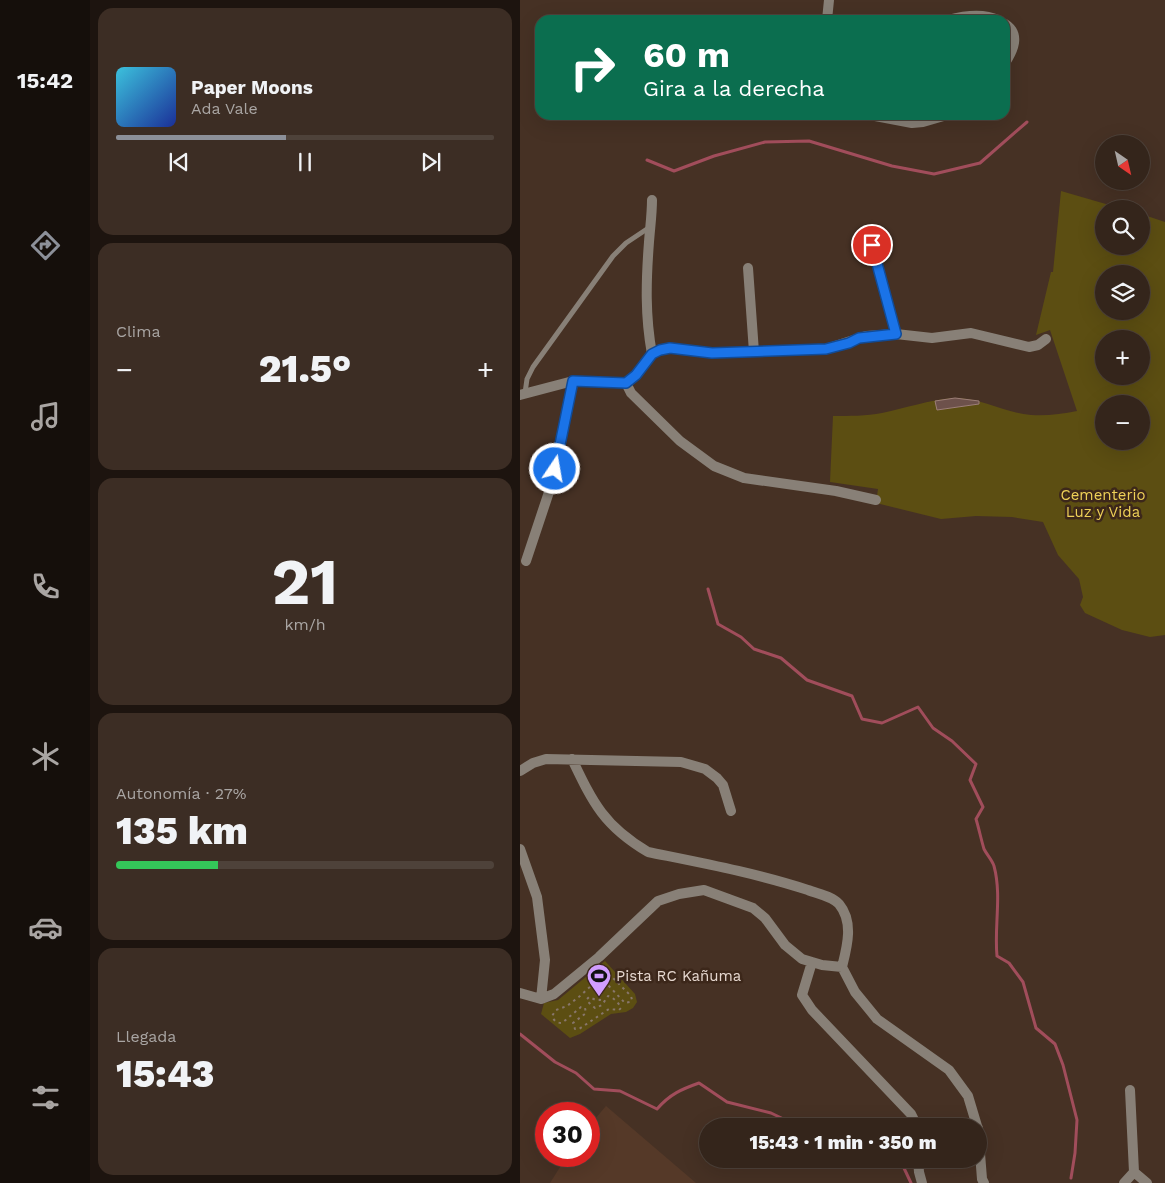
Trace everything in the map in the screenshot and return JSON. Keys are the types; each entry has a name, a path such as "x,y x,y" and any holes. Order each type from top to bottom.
{"street":[{"path":"828,15 829,0"},
{"path":"1010,28 1014,35 1013,50 1010,55"},
{"path":"896,120 912,123 931,120"},
{"path":"652,200 646,278 647,328 652,354"},
{"path":"872,245 896,334"},
{"path":"748,268 754,352"},
{"path":"523,394 573,381 626,383 636,375 652,354 670,348 712,353 826,349 849,343 859,338 896,334 932,338 971,333 1029,348 1038,345 1046,339"},
{"path":"526,561 551,486 573,381"},
{"path":"626,383 631,392 680,441 714,466 744,478 836,491 876,500"},
{"path":"520,771 533,763 546,759 681,762 705,770 718,778 723,785 731,811"},
{"path":"572,759 594,803 611,825 630,842 648,852 773,878 830,898 839,904 846,916 848,932 848,944 842,967 855,992 877,1018 949,1070 968,1096 974,1118"},
{"path":"520,849 537,897 545,960 541,998"},
{"path":"520,993 541,998 554,994 599,957 658,901 679,894 704,890 753,908 765,918 785,945 802,960 842,967"},
{"path":"812,962 802,995 812,1010 913,1118"},
{"path":"1124,1183 1134,1172 1130,1090"},
{"path":"919,1168 922,1183"},
{"path":"981,1168 984,1183"},
{"path":"1134,1172 1147,1183"}],"lane":[{"path":"523,394 533,367 613,256 626,243 651,227"}],"path":[{"path":"603,971 613,978 632,1000 628,1004 625,1003 604,982 600,1000 589,997 587,1001 595,1008 602,1005 608,996 620,1004 621,1008 609,1010 579,1029 575,1028 573,1023 586,1013 585,1008 581,1007 562,1023 558,1023 553,1019 552,1016 556,1010 567,1006 580,996 603,971"}],"shaded area":[{"path":"606,1106 696,1183 550,1183 560,1167 600,1167 600,1113"}],"green space":[{"name":"Cementerio Luz y Vida","path":"1061,191 1095,201 1095,255 1150,255 1150,217 1165,222 1165,635 1150,637 1122,630 1085,613 1080,605 1083,597 1079,579 1058,555 1043,522 1012,517 976,516 941,519 876,503 878,489 830,482 833,416 876,414 926,402 953,398 983,402 1021,414 1043,415 1077,411 1050,330 1036,335 1051,272 1053,272"},
{"name":"Pista RC Kañuma","path":"605,961 635,994 637,1002 633,1008 626,1012 611,1014 580,1034 570,1038 541,1014 544,1003 558,1000"}],"building":[{"path":"955,398 979,401 979,404 937,410 935,401"}],"waterway":[{"path":"647,160 674,171 714,156 765,142 809,141 892,166 934,174 980,163 1027,122"},
{"path":"708,589 718,624 741,637 754,649 781,658 807,680 852,696 862,719 882,723 918,707 933,728 952,741 976,764 970,780 983,807 976,819 984,849 993,864 996,877 998,900 997,956 1009,963 1023,982 1036,1028 1055,1044 1063,1065 1077,1120 1071,1178"},
{"path":"520,1034 555,1062 576,1073 594,1089 620,1091 657,1109 676,1093 699,1083 727,1102 771,1113 781,1118"},
{"path":"904,1168 911,1183"}],"place":[{"name":"Pista RC Kañuma","path":"599,997"}],"route":[{"path":"555,469 573,381 626,383 636,375 652,354 670,348 712,353 826,349 866,336 896,334 872,245"}]}
